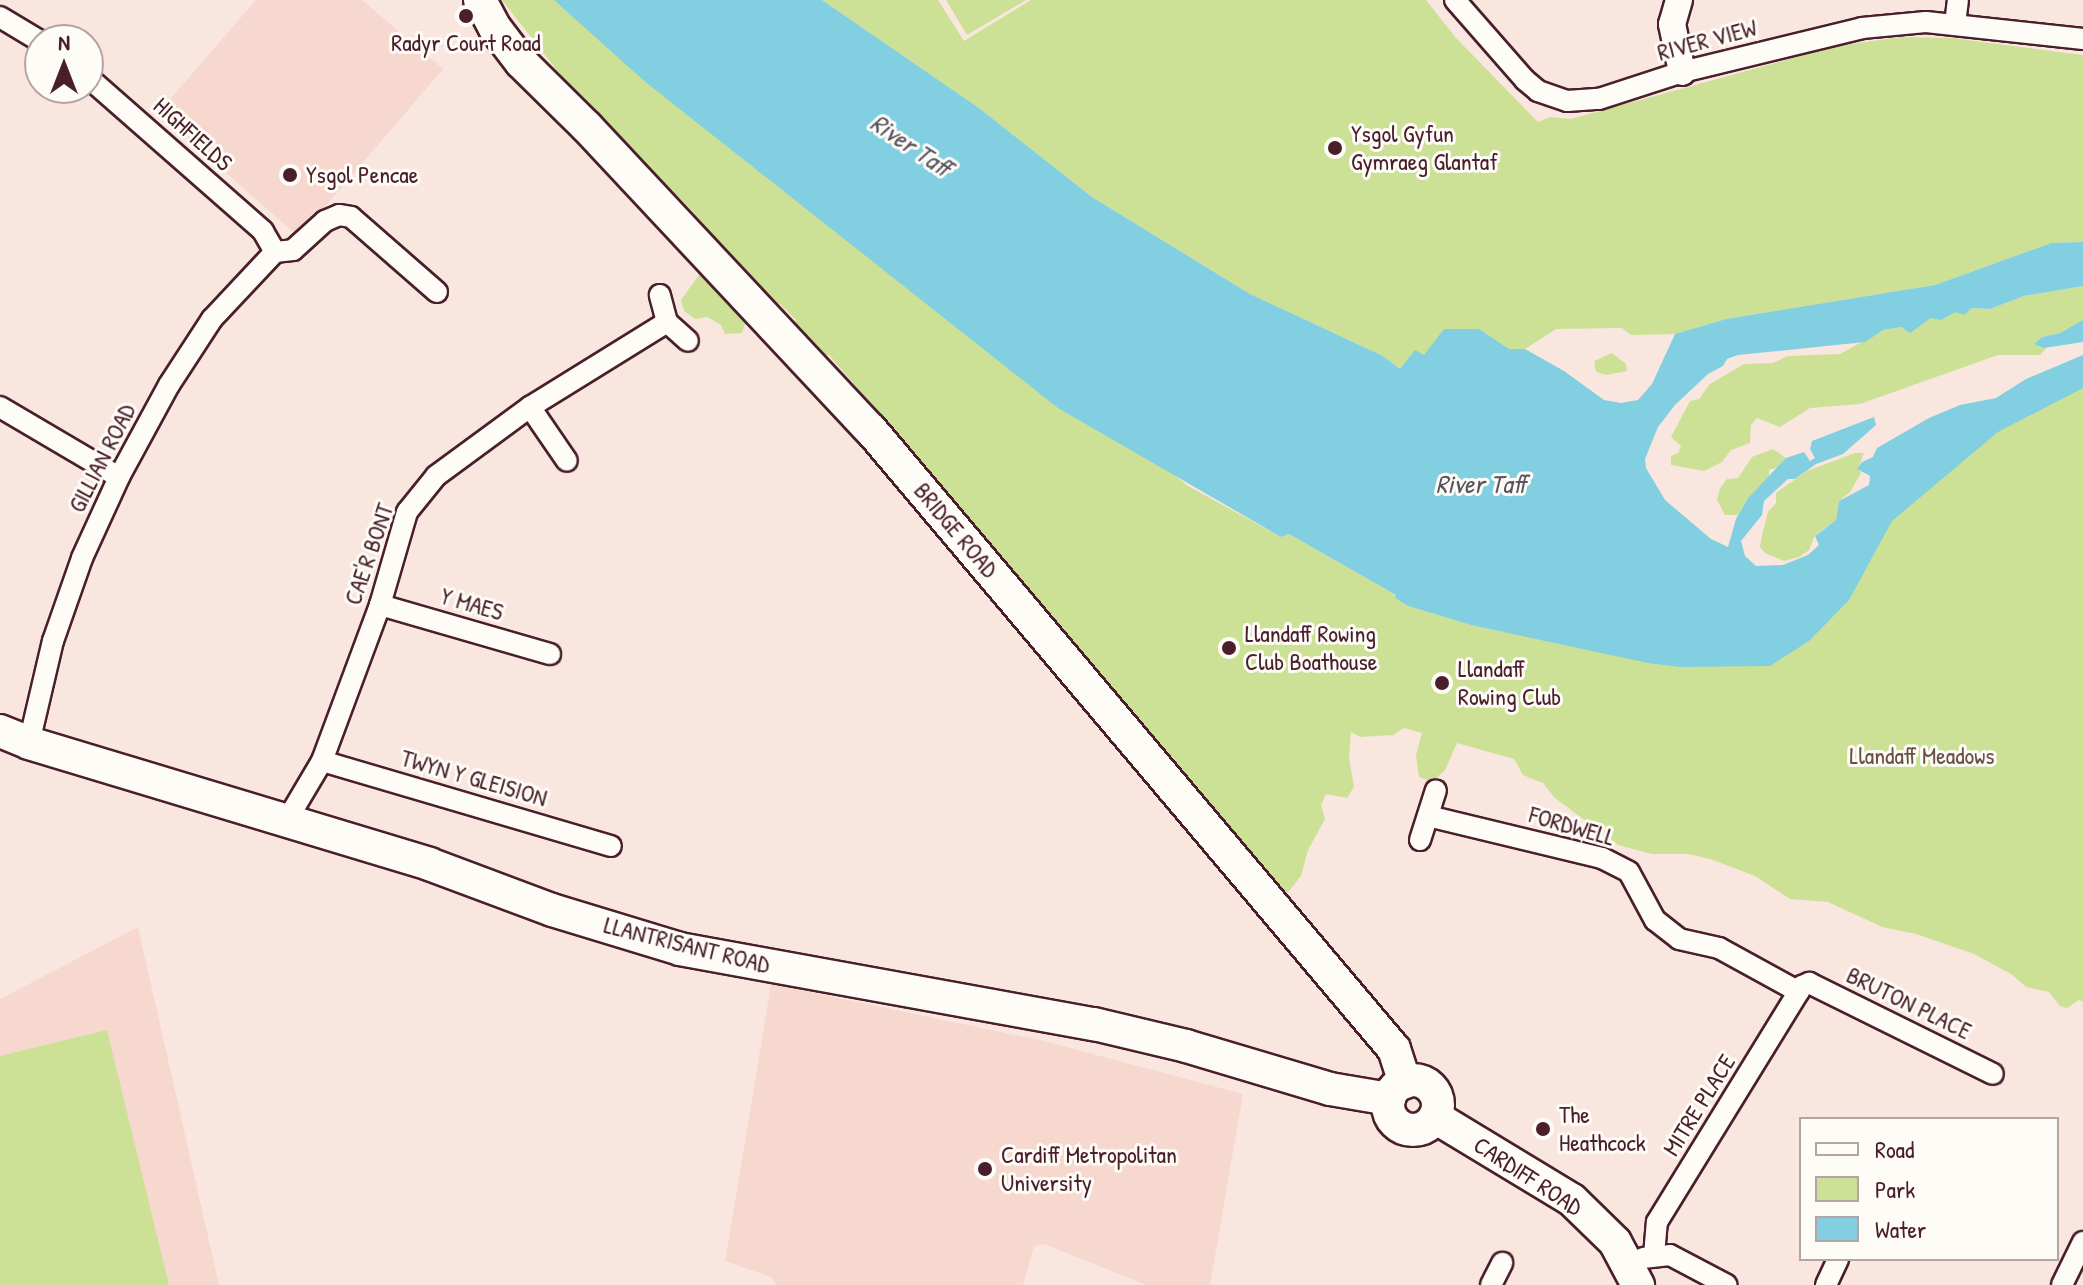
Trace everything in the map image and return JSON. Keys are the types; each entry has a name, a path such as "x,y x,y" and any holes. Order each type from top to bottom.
{"main road":[{"name":"BRIDGE ROAD","path":"480,0 495,28 521,62 806,358 880,441 1394,1049 1397,1090"},
{"name":"LLANTRISANT ROAD","path":"14,737 429,864 552,910 680,949 1094,1024 1186,1046 1330,1089 1397,1090 1421,1082 1434,1092 1438,1107 1435,1117"},
{"name":"CARDIFF ROAD","path":"1435,1117 1572,1200 1640,1269"}],"street":[{"name":"RIVER VIEW","path":"1455,0 1538,91 1567,101 1584,102 1682,72 1862,28 1926,22 2083,39"},
{"path":"1679,0 1672,24 1682,72"},
{"path":"1955,24 1958,0"},
{"path":"0,17 24,31"},
{"name":"HIGHFIELDS","path":"104,91 263,231 275,252"},
{"path":"275,252 293,250 325,221 339,215 351,217 437,292"},
{"name":"GILLIAN ROAD","path":"14,737 82,558 119,477 169,385 212,319 275,252"},
{"path":"660,295 667,322 688,341"},
{"name":"CAE'R BONT","path":"287,820 322,761 380,605 407,512 436,476 530,407 667,322"},
{"path":"0,407 119,477"},
{"path":"530,407 567,461"},
{"name":"Y MAES","path":"380,605 550,654"},
{"name":"TWYN Y GLEISION","path":"322,761 611,846"},
{"path":"1420,840 1436,790"},
{"name":"FORDWELL","path":"1428,816 1602,858 1629,872 1655,920 1679,939 1719,948 1800,989"},
{"name":"BRUTON PLACE","path":"1800,989 1809,983 1993,1074"},
{"name":"MITRE PLACE","path":"1640,1269 1657,1222 1800,989"},
{"path":"2062,1285 2083,1242"},
{"path":"1640,1269 1677,1258 1727,1285"},
{"path":"1826,1285 1837,1261"},
{"path":"1491,1285 1502,1263"}],"shaded area":[{"name":"Ysgol Pencae","path":"256,0 362,0 443,69 299,237 158,113"},
{"path":"138,927 219,1285 0,1285 0,999"},
{"name":"Cardiff Metropolitan University","path":"771,984 1044,1041 1243,1094 1210,1285 1146,1285 1044,1244 1034,1246 1023,1285 777,1285 771,1277 725,1261"}],"green space":[{"name":"Llandaff Meadows","path":"502,0 577,0 1188,486 1281,537 1289,534 1396,595 1408,606 1471,625 1670,665 1891,497 2083,377 2083,1002 2079,1000 2067,1008 2060,1006 2049,992 2026,987 2011,974 1974,954 1916,934 1882,927 1828,902 1790,899 1755,876 1710,859 1688,854 1652,854 1618,845 1555,798 1543,783 1523,775 1514,759 1457,743 1445,770 1432,782 1419,777 1416,755 1422,733 1404,728 1393,735 1360,737 1351,732 1349,758 1354,787 1347,798 1326,794 1321,805 1325,819 1308,850 1301,876 1285,896 1177,781 1177,765 829,355 822,355 795,326 796,320 780,304 770,301 750,309 742,333 725,334 721,325 707,317 695,319 684,311 681,300 716,251 694,213 671,189 656,189 573,91"},
{"path":"822,0 938,0 964,41 1031,0 1426,0 1456,38 1538,122 1550,117 1571,119 1837,46 1901,37 1952,38 2083,55 2083,242 2051,243 1935,285 1726,319 1675,334 1631,335 1622,328 1556,329 1525,349 1509,350 1479,329 1400,369 1383,356 1250,294 1092,197 979,108"},
{"path":"946,0 1026,0 967,35"},
{"path":"2083,286 2083,320 2060,333 2042,337 2034,344 2047,347 2040,355 1998,355 1860,404 1810,408 1780,427 1757,418 1751,425 1750,443 1731,450 1722,462 1704,471 1671,465 1671,456 1678,453 1681,446 1671,437 1690,401 1699,399 1710,384 1744,364 1773,363 1788,356 1840,354 1883,330 1901,327 1910,332 1931,318 1972,308 1990,309 2024,296"},
{"path":"1612,353 1626,364 1627,371 1607,375 1596,372 1594,361"},
{"path":"1773,449 1786,458 1778,467 1769,470 1769,476 1748,498 1738,515 1725,515 1717,500 1720,488 1727,479 1738,478 1752,457"},
{"path":"1855,453 1864,453 1858,469 1861,473 1850,492 1839,501 1836,520 1815,535 1809,550 1784,561 1765,553 1760,547 1762,535 1768,512 1776,503 1776,493 1807,471"},
{"path":"107,1030 169,1285 0,1285 0,1056"}],"water":[{"name":"River Taff","path":"554,0 822,0 979,108 1092,197 1250,294 1383,356 1400,369 1415,350 1424,355 1444,329 1479,329 1509,349 1525,349 1564,371 1604,400 1621,403 1638,400 1652,384 1675,334 1726,319 1935,285 2051,243 2083,242 2083,286 2024,296 1990,309 1972,308 1964,315 1956,312 1941,320 1931,318 1910,333 1901,327 1883,330 1865,342 1738,355 1727,359 1723,366 1708,374 1675,405 1658,427 1645,459 1646,468 1665,500 1711,539 1728,547 1736,519 1748,498 1786,458 1804,452 1810,461 1815,458 1810,449 1812,441 1874,417 1876,425 1843,454 1816,464 1795,479 1788,479 1764,501 1762,515 1741,541 1745,556 1756,566 1783,565 1808,555 1819,545 1815,536 1836,520 1839,501 1869,485 1870,476 1857,469 1862,462 1873,457 1877,448 1929,418 1960,405 1996,398 2026,379 2083,355 2083,388 1998,432 1892,521 1849,600 1809,641 1770,666 1680,667 1648,663 1471,625 1408,606 1395,598 1396,595 1289,534 1281,537 1058,408 643,80"},
{"path":"2083,320 2083,342 2044,348 2034,344 2042,337 2060,333"}],"place":[{"name":"Radyr Court Road","path":"466,16"},
{"name":"Ysgol Gyfun Gymraeg Glantaf","path":"1335,148"},
{"name":"Ysgol Pencae","path":"290,175"},
{"name":"Llandaff Rowing Club Boathouse","path":"1229,648"},
{"name":"Llandaff Rowing Club","path":"1442,683"},
{"name":"The Heathcock","path":"1543,1129"},
{"name":"Cardiff Metropolitan University","path":"985,1169"}]}
